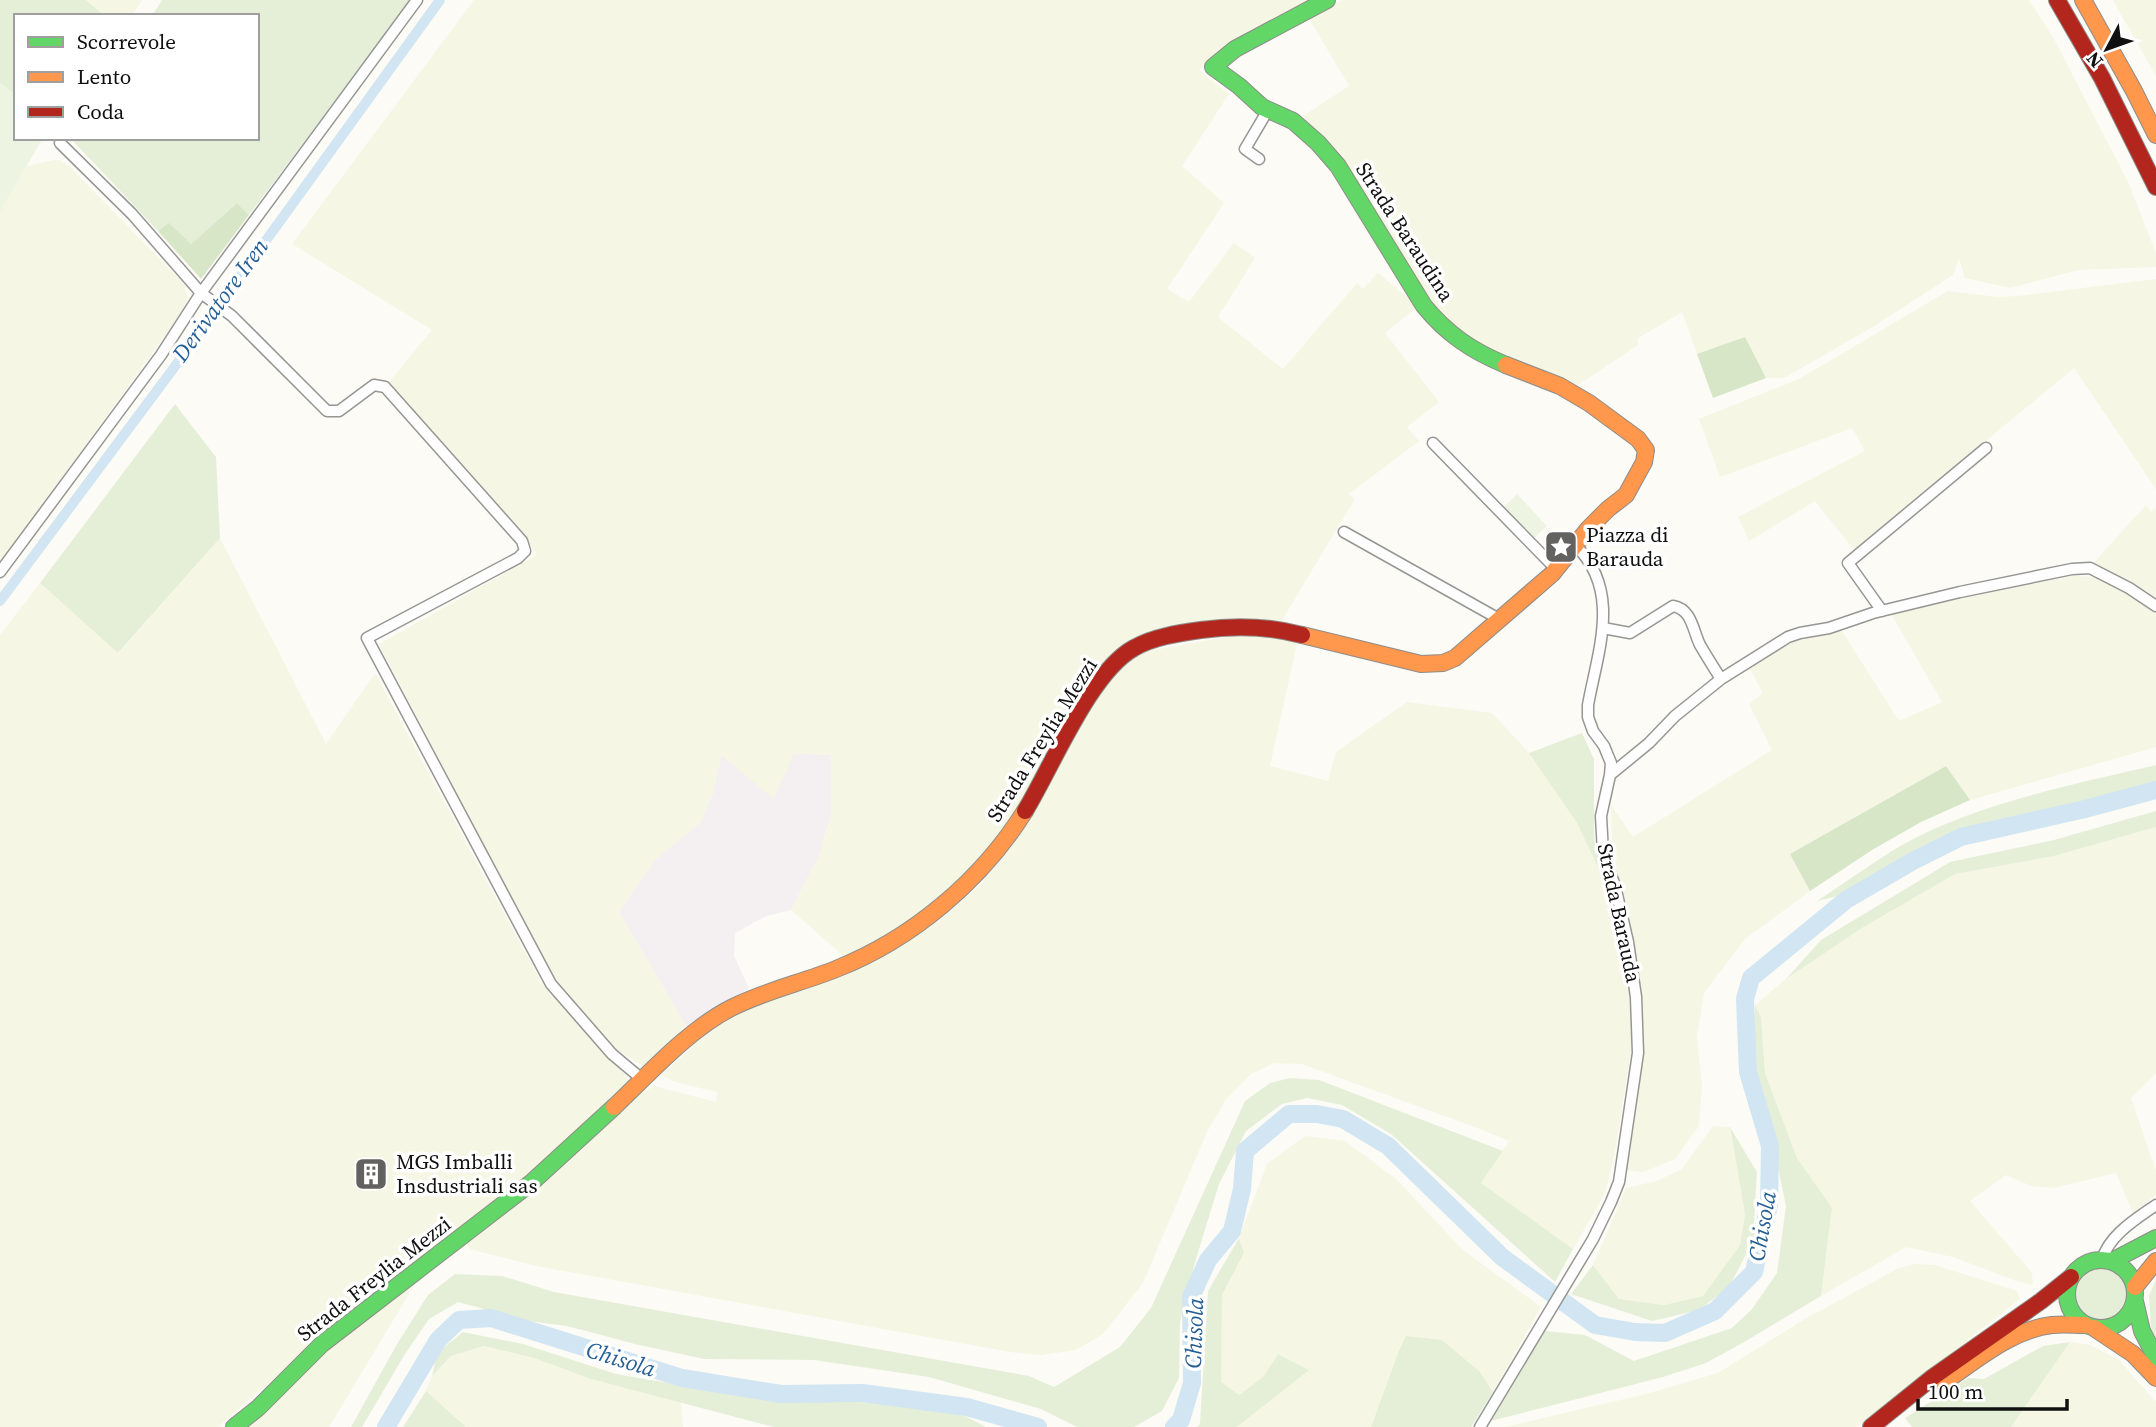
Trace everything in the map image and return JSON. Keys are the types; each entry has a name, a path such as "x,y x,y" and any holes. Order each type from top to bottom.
{"main road":[{"name":"Strada Baraudina","path":"1327,0 1235,48 1213,67 1262,107 1293,121 1318,143 1338,166 1424,306 1457,340 1481,355 1560,386 1589,403 1638,439 1646,450 1644,462 1626,495 1608,509 1575,545"},
{"path":"2057,0 2102,78 2156,187"},
{"path":"2083,0 2156,135"},
{"name":"Strada Freylia Mezzi","path":"234,1427 272,1395 317,1348 542,1174 721,1012 749,998 817,977 880,950 942,905 995,854 1031,802 1098,683 1113,663 1132,649 1151,641 1183,634 1232,628 1268,628 1421,664 1443,663 1455,657 1556,569 1575,545"},
{"path":"1871,1427 1933,1377 2041,1301 2082,1265 2107,1260 2156,1238"},
{"path":"2107,1260 2127,1271 2135,1294 2142,1331 2156,1357"},
{"path":"1893,1411 2025,1333 2045,1326 2089,1326 2105,1329 2116,1326 2132,1311 2135,1294 2156,1261"},
{"path":"2071,1277 2067,1291 2071,1311 2133,1354 2156,1378"}],"street":[{"path":"0,572 161,355 201,293 417,0"},
{"path":"1259,159 1245,149 1268,110"},
{"path":"60,143 132,214 201,293 232,316 327,411 339,411 374,385 385,387 522,541 525,551 518,558 366,638 551,985 612,1054 643,1080"},
{"path":"1433,443 1556,569"},
{"path":"1882,611 1848,563 1986,448"},
{"path":"1344,533 1499,619"},
{"name":"Strada Barauda","path":"1480,1427 1593,1239 1611,1202 1619,1182 1639,1054 1636,997 1628,942 1615,887 1603,853 1601,816 1611,763 1588,717 1588,705 1604,628 1603,603 1596,575 1575,545"},
{"path":"1610,775 1649,743 1675,716 1721,679 1788,637 1800,633 1829,628 1882,611 2072,569 2090,568 2129,588 2156,606"},
{"path":"1604,628 1630,633 1673,606 1681,608 1686,612 1696,630 1698,642 1721,679"},
{"path":"2107,1260 2105,1251 2119,1234 2156,1205"}],"shaded area":[{"path":"721,755 831,755 831,815 819,856 791,910 766,916 735,933 734,956 749,988 686,1026 619,912 655,860 701,822 713,793"}],"green space":[{"path":"0,0 86,0 103,14 14,14 14,94 0,83"},
{"path":"86,0 142,0 133,14 103,14"},
{"path":"162,0 411,0 249,215 237,203 191,244 169,224 158,231 72,140 259,140 259,14 153,14"},
{"path":"474,0 1314,0 1220,49 1199,70 1229,94 1182,166 1224,203 1167,289 1189,302 1234,243 1255,258 1218,317 1283,369 1357,283 1363,289 1378,273 1418,306 1385,333 1439,402 1407,427 1419,441 1349,494 1355,499 1279,625 1126,647 1018,815 979,866 884,941 846,958 791,910 819,856 831,816 831,755 794,753 774,799 721,755 713,793 701,822 655,860 619,912 686,1026 643,1066 607,1044 556,983 379,644 537,555 519,528 388,383 432,330 292,244"},
{"path":"1344,0 2029,0 2053,37 2128,182 2156,253 2156,267 2078,270 2010,288 1965,278 1959,258 1953,275 1871,328 1784,378 1766,378 1745,338 1697,354 1682,312 1638,338 1638,345 1578,385 1510,361 1460,335 1427,299 1351,178 1303,116 1349,86 1307,15"},
{"path":"2113,0 2156,0 2156,76"},
{"path":"0,83 14,94 14,140 42,140 0,212"},
{"path":"60,160 70,167 184,284 188,298 180,315 0,562 0,212 27,166"},
{"path":"237,203 249,215 201,279 158,231 169,223 191,244"},
{"path":"2156,279 2156,489 2074,368 1854,550 1815,501 1749,541 1738,517 1865,451 1852,428 1720,477 1699,419 1799,379 1948,291 1998,297 2018,296"},
{"path":"1745,337 1766,378 1713,398 1697,354"},
{"path":"175,404 216,457 220,538 118,653 40,583"},
{"path":"1517,494 1547,526 1534,538 1504,507"},
{"path":"2146,505 2151,512 2156,507 2156,604 2090,567"},
{"path":"220,538 326,744 375,673 542,984 632,1082 550,1160 468,1225 368,1297 218,1427 0,1427 0,635 40,583 119,653"},
{"path":"2072,576 2095,577 2156,612 2156,747 1970,800 1946,766 1791,854 1810,891 1745,939 1704,993 1697,1037 1702,1086 1699,1126 1675,1159 1643,1172 1627,1170 1628,1144 1644,1042 1642,990 1612,843 1611,805 1633,837 1772,750 1749,704 1763,693 1749,667 1771,653 1794,642 1842,631 1899,721 1942,702 1890,612"},
{"path":"1237,635 1272,636 1297,644 1270,766 1328,781 1336,752 1407,702 1492,713 1529,753 1577,823 1602,876 1628,971 1633,1037 1615,1152 1605,1193 1573,1249 1480,1183 1509,1141 1302,1064 1274,1063 1251,1074 1226,1099 1207,1132 1143,1283 1103,1334 1076,1350 1041,1355 1010,1352 536,1266 470,1249 467,1244 516,1205 640,1094 654,1086 716,1102 717,1092 675,1082 661,1075 720,1022 748,1007 854,970 901,947 942,919 982,883 1023,827 1095,699 1113,675 1129,660 1148,651"},
{"path":"1582,733 1594,759 1594,838 1602,876 1577,823 1529,753"},
{"path":"2156,765 2156,783 2065,807 1969,827 1908,854 1842,895 1817,901 1902,845 1961,818 2026,797"},
{"path":"1946,766 1970,800 1921,822 1810,891 1790,854"},
{"path":"2156,811 2156,827 2054,856 1955,874 1862,928 1786,979 1821,940 1950,862 2054,840"},
{"path":"2156,827 2156,1073 2131,1098 2156,1171 2156,1195 2133,1213 2116,1173 2053,1188 2031,1186 2006,1175 1970,1201 2032,1273 2033,1285 1953,1257 1906,1247 1821,1296 1832,1209 1797,1158 1765,1073 1761,1017 1755,1005 1786,979 1862,928 1955,874 2054,856"},
{"path":"1755,1005 1761,1017 1765,1073 1797,1158 1832,1208 1821,1296 1706,1363 1663,1377 1487,1422 1545,1331 1585,1335 1634,1361 1732,1328 1752,1309 1777,1273 1786,1206 1753,1072"},
{"path":"1290,1078 1319,1080 1503,1151 1481,1183 1573,1249 1555,1282 1391,1134 1342,1105 1307,1098 1282,1104 1246,1131 1219,1184 1196,1259 1180,1322 1179,1378 1162,1411 1134,1427 1077,1427 1041,1409 929,1377 814,1360 704,1359 567,1326 528,1321 458,1302 429,1319 362,1427 351,1427 428,1295 455,1274 502,1276 554,1292 1029,1376 1054,1387 1120,1347 1151,1308 1245,1101 1270,1083"},
{"path":"1713,1126 1730,1127 1745,1214 1740,1245 1703,1296 1664,1305 1619,1299 1593,1265 1626,1188 1657,1181 1682,1169"},
{"path":"1730,1127 1757,1172 1753,1241 1729,1287 1699,1310 1652,1321 1571,1294 1593,1265 1619,1299 1664,1305 1703,1296 1740,1245 1745,1214"},
{"path":"1305,1136 1345,1141 1396,1179 1463,1250 1541,1307 1493,1392 1480,1372 1398,1353 1371,1427 1237,1427 1308,1370 1278,1354 1263,1377 1239,1395 1220,1382 1222,1295 1244,1253 1239,1238 1267,1164"},
{"path":"1239,1238 1244,1253 1222,1295 1221,1382 1239,1395 1263,1377 1278,1354 1309,1370 1237,1427 1197,1427 1200,1424 1208,1291"},
{"path":"1913,1264 1935,1265 2017,1291 2020,1299 1857,1427 1505,1427 1646,1394 1718,1373 1805,1319 1897,1269"},
{"path":"2101,1268 2111,1270 2119,1276 2125,1284 2125,1304 2119,1312 2111,1318 2101,1320 2091,1318 2083,1312 2077,1304 2075,1294 2077,1284 2083,1276 2091,1270"},
{"path":"418,1279 329,1427 243,1427 325,1349 373,1310"},
{"path":"2156,1279 2156,1338 2151,1327 2149,1296"},
{"path":"463,1332 523,1344 616,1374 727,1393 917,1406 965,1416 986,1427 774,1427 591,1379 534,1358 484,1346 451,1356 432,1376 437,1353"},
{"path":"1406,1336 1442,1340 1480,1372 1493,1392 1471,1427 1371,1427"},
{"path":"2070,1342 2090,1345 2119,1360 2156,1402 2156,1427 2011,1427"},
{"path":"2070,1342 2011,1427 1912,1427 1905,1418 1968,1378 1984,1379 2043,1346"},
{"path":"484,1346 534,1358 591,1379 681,1402 683,1427 466,1427 426,1391 432,1376 451,1356"},
{"path":"426,1391 466,1427 403,1427"}],"waterway":[{"name":"Derivatore Iren","path":"0,601 173,369 440,0"},
{"name":"Chisola","path":"1174,1427 1181,1420 1192,1383 1191,1297 1208,1260 1232,1231 1242,1189 1245,1151 1289,1114 1317,1114 1343,1119 1388,1146 1502,1257 1595,1325 1635,1332 1665,1333 1715,1311 1754,1272 1769,1205 1770,1146 1748,1072 1745,999 1751,978 1846,900 1961,837 2156,790"},
{"name":"Chisola","path":"386,1427 438,1340 459,1320 491,1318 682,1378 781,1394 862,1393 967,1407 1038,1427"}],"traffic: fast":[{"path":"1327,0 1235,49 1213,67 1262,107 1293,121 1318,143 1338,166 1424,306 1461,341 1506,365"},
{"path":"234,1427 258,1408 322,1344 531,1183 614,1107"},
{"path":"2112,1261 2156,1238"},
{"path":"2094,1260 2108,1260 2120,1265 2130,1275 2135,1294 2130,1313 2120,1323 2108,1328 2094,1328 2082,1323 2072,1313 2067,1301 2067,1287 2072,1275 2082,1265 2094,1260"},
{"path":"2135,1301 2142,1331 2156,1358"}],"traffic: slow":[{"path":"2083,0 2156,135"},
{"path":"1302,635 1421,664 1443,663 1455,658 1552,574 1589,528 1626,495 1644,462 1646,450 1638,439 1589,403 1560,386 1506,365"},
{"path":"614,1107 670,1053 715,1017 756,997 836,969 891,942 918,924 966,884 988,861 1025,811"},
{"path":"2135,1287 2156,1261"},
{"path":"1941,1384 1994,1348 2022,1333 2052,1325 2085,1325"},
{"path":"2094,1328 2133,1354 2156,1378"}],"traffic: jam":[{"path":"2057,0 2102,78 2156,187"},
{"path":"1025,811 1087,699 1102,677 1134,648 1166,636 1227,627 1264,628 1302,635"},
{"path":"1871,1427 1933,1377 2071,1277"}],"place":[{"name":"Piazza di Barauda","path":"1561,547"},
{"name":"MGS Imballi Insdustriali sas","path":"371,1174"}]}
